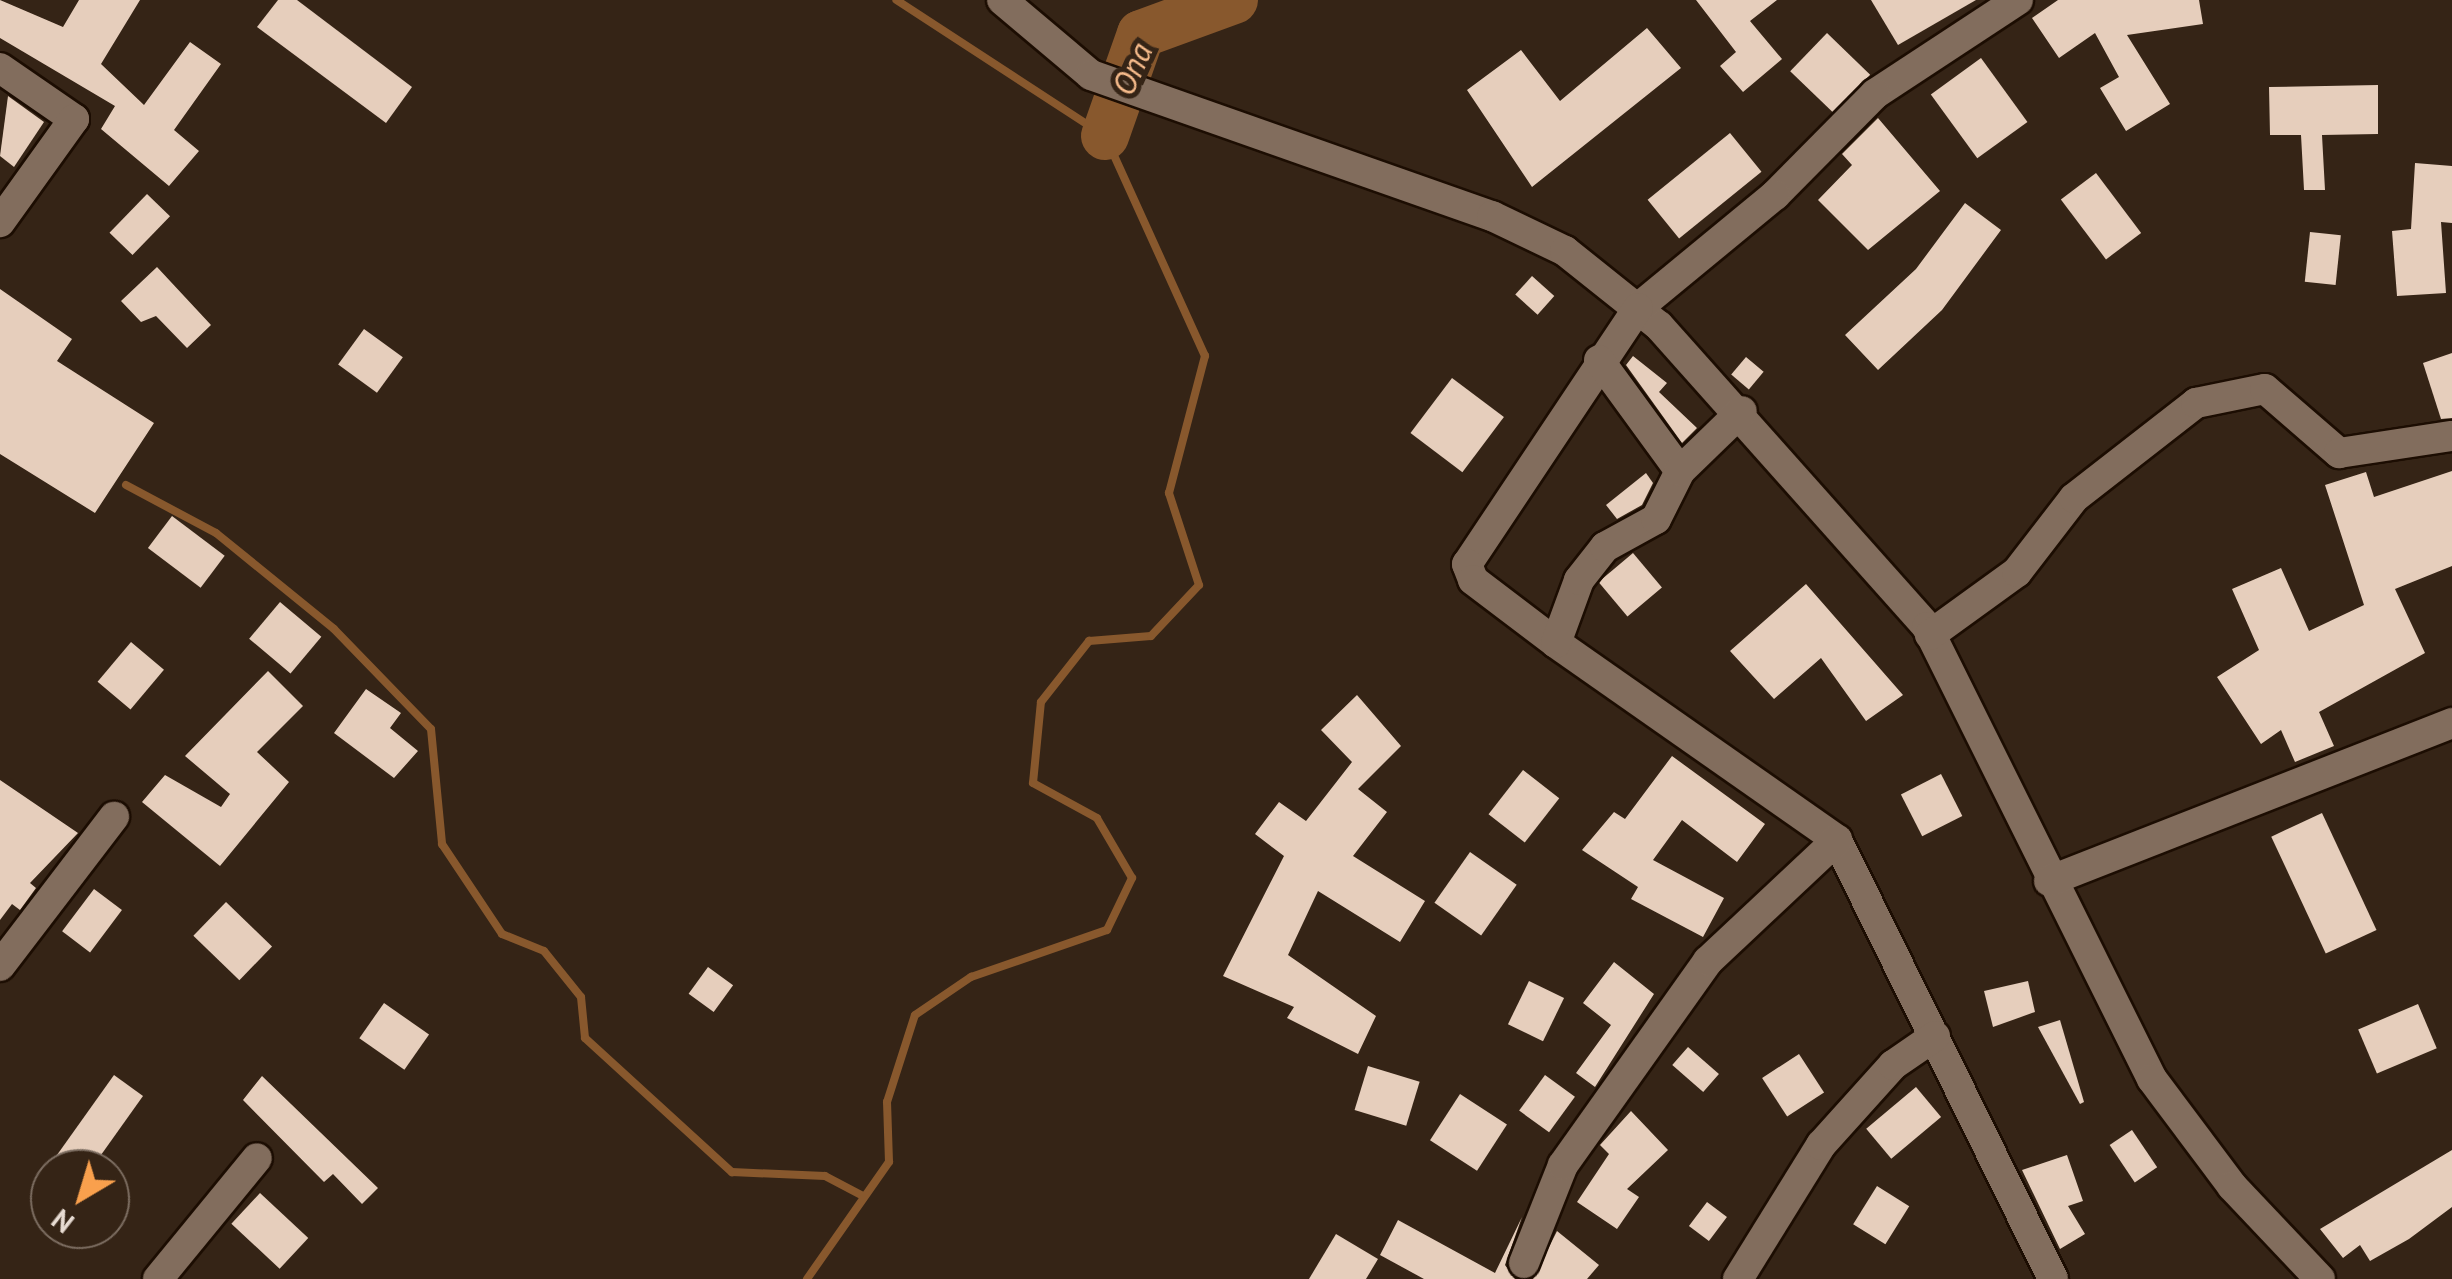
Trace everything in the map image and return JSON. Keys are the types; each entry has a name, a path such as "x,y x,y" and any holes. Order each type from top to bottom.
{"street":[{"path":"1002,0 1091,75 1156,101 1366,165 1492,216 1565,251 1638,308 1742,411 1930,635 2049,881 2152,1080 2232,1186 2320,1279"},
{"path":"2018,0 1875,94 1775,195 1638,308 1599,360 1467,564 1473,580 1556,643 1836,840 2053,1279"},
{"path":"0,68 74,119 74,129 0,222"},
{"path":"1599,360 1680,470"},
{"path":"1930,635 2017,572 2074,498 2196,403 2264,388 2338,453 2452,436"},
{"path":"1556,643 1579,580 1604,547 1666,509 1680,470 1742,411"},
{"path":"2049,881 2452,723"},
{"path":"0,966 114,817"},
{"path":"1524,1263 1564,1165 1708,962 1836,840"},
{"path":"1738,1279 1820,1146 1893,1066 1935,1036"},
{"path":"158,1279 257,1158"}],"building":[{"path":"0,0 63,27 79,0 140,0 101,64 144,105 190,42 221,64 174,130 199,151 169,186 101,129 115,106 0,38"},
{"path":"278,0 297,0 412,87 386,123 257,27"},
{"path":"1696,0 1777,0 1750,21 1782,59 1743,92 1720,66 1736,52"},
{"path":"1871,0 1976,0 1898,45"},
{"path":"2058,0 2199,0 2203,24 2127,35 2170,104 2126,131 2100,88 2119,77 2095,33 2059,58 2032,18"},
{"path":"1647,28 1681,68 1532,187 1467,90 1521,50 1560,101"},
{"path":"1827,33 1870,75 1833,113 1790,71"},
{"path":"1981,58 2027,122 1977,158 1931,94"},
{"path":"2378,85 2378,134 2322,135 2325,190 2304,190 2301,135 2270,135 2269,87"},
{"path":"8,96 44,122 14,167 0,156"},
{"path":"1878,118 1940,191 1868,250 1818,200 1852,165 1842,154"},
{"path":"1730,133 1761,172 1679,239 1648,200"},
{"path":"2415,163 2452,166 2452,223 2441,222 2446,293 2397,296 2392,231 2411,229"},
{"path":"2096,173 2141,233 2106,259 2061,199"},
{"path":"147,194 170,216 133,255 109,233"},
{"path":"1965,203 2001,230 1942,310 1878,370 1845,335 1916,269"},
{"path":"2310,232 2341,235 2336,285 2305,282"},
{"path":"157,267 211,325 187,348 156,316 141,322 121,301"},
{"path":"1532,276 1554,296 1538,315 1515,295"},
{"path":"0,289 72,339 57,361 154,423 95,513 0,454"},
{"path":"364,329 403,357 377,393 338,365"},
{"path":"2452,353 2452,418 2441,419 2423,363"},
{"path":"1633,356 1667,383 1659,392 1697,428 1682,443 1626,365"},
{"path":"1746,357 1764,372 1749,389 1731,375"},
{"path":"1452,378 1504,417 1462,472 1410,433"},
{"path":"2452,471 2452,566 2395,589 2425,653 2319,712 2334,746 2295,762 2281,730 2261,744 2217,677 2259,650 2232,589 2281,568 2309,631 2364,605 2325,485 2366,472 2374,497"},
{"path":"1646,473 1653,483 1642,505 1617,519 1606,505"},
{"path":"172,516 225,556 201,588 148,548"},
{"path":"1633,553 1662,587 1627,616 1599,582"},
{"path":"1806,584 1903,695 1866,721 1821,658 1774,699 1730,651"},
{"path":"280,602 321,637 291,673 249,639"},
{"path":"131,642 164,670 131,709 98,682"},
{"path":"268,671 303,706 257,752 289,782 220,866 142,802 165,775 221,807 230,794 185,756"},
{"path":"366,689 401,713 390,728 418,751 394,778 334,733"},
{"path":"1357,695 1401,746 1358,789 1387,812 1353,856 1425,901 1400,942 1318,891 1288,955 1376,1016 1358,1054 1287,1018 1294,1007 1223,976 1284,856 1255,834 1279,802 1306,821 1352,762 1321,730"},
{"path":"1672,756 1765,824 1737,862 1682,820 1653,860 1724,898 1703,937 1631,899 1638,887 1582,850 1614,812 1625,819"},
{"path":"1523,770 1559,798 1525,842 1489,814"},
{"path":"1941,774 1962,816 1922,836 1901,794"},
{"path":"0,780 78,833 30,883 36,888 20,910 12,904 0,920"},
{"path":"2322,813 2377,930 2326,954 2271,837"},
{"path":"1470,852 1517,885 1481,935 1434,903"},
{"path":"94,889 122,910 90,952 62,931"},
{"path":"226,902 272,946 239,980 193,936"},
{"path":"1614,962 1654,994 1595,1087 1576,1073 1611,1025 1583,1003"},
{"path":"708,967 733,985 714,1012 689,994"},
{"path":"1529,981 1564,998 1543,1041 1508,1024"},
{"path":"2028,981 2035,1012 1993,1027 1984,991"},
{"path":"384,1003 429,1035 404,1070 359,1038"},
{"path":"2418,1004 2437,1048 2377,1074 2358,1029"},
{"path":"2060,1020 2084,1102 2080,1104 2038,1027"},
{"path":"1688,1047 1719,1074 1703,1092 1672,1065"},
{"path":"1799,1054 1824,1093 1787,1117 1762,1078"},
{"path":"1368,1066 1420,1082 1406,1126 1355,1110"},
{"path":"114,1075 143,1096 105,1149 61,1149"},
{"path":"1545,1075 1575,1097 1549,1132 1519,1111"},
{"path":"262,1076 378,1188 362,1204 333,1174 324,1182 243,1100"},
{"path":"1916,1087 1941,1117 1891,1159 1866,1129"},
{"path":"1460,1094 1507,1124 1477,1171 1430,1140"},
{"path":"1631,1111 1668,1150 1627,1189 1639,1197 1617,1229 1577,1202 1609,1154 1600,1145"},
{"path":"2132,1130 2157,1167 2135,1182 2110,1145"},
{"path":"2452,1150 2452,1207 2409,1239 2370,1261 2360,1245 2343,1258 2320,1229"},
{"path":"2067,1155 2083,1201 2068,1206 2085,1234 2060,1249 2022,1170"},
{"path":"1877,1186 1909,1206 1885,1244 1853,1224"},
{"path":"260,1193 308,1238 280,1269 231,1224"},
{"path":"1707,1202 1727,1217 1709,1241 1689,1226"},
{"path":"1522,1217 1505,1265 1515,1279 1424,1279 1380,1255 1398,1220 1495,1273"},
{"path":"1557,1231 1599,1265 1587,1279 1533,1279"},
{"path":"1336,1234 1378,1259 1366,1279 1309,1279"}],"waterway":[{"path":"807,1279 889,1162 887,1102 915,1015 971,977 1107,930 1132,878 1097,818 1033,783 1041,702 1089,641 1151,636 1199,585 1169,493 1205,356 1105,136 896,0"},
{"name":"Ona","path":"1105,136 1141,34 1234,0"},
{"path":"126,485 216,533 334,629 431,729 442,844 502,934 544,951 581,997 585,1038 732,1172 825,1176 863,1196"}]}
